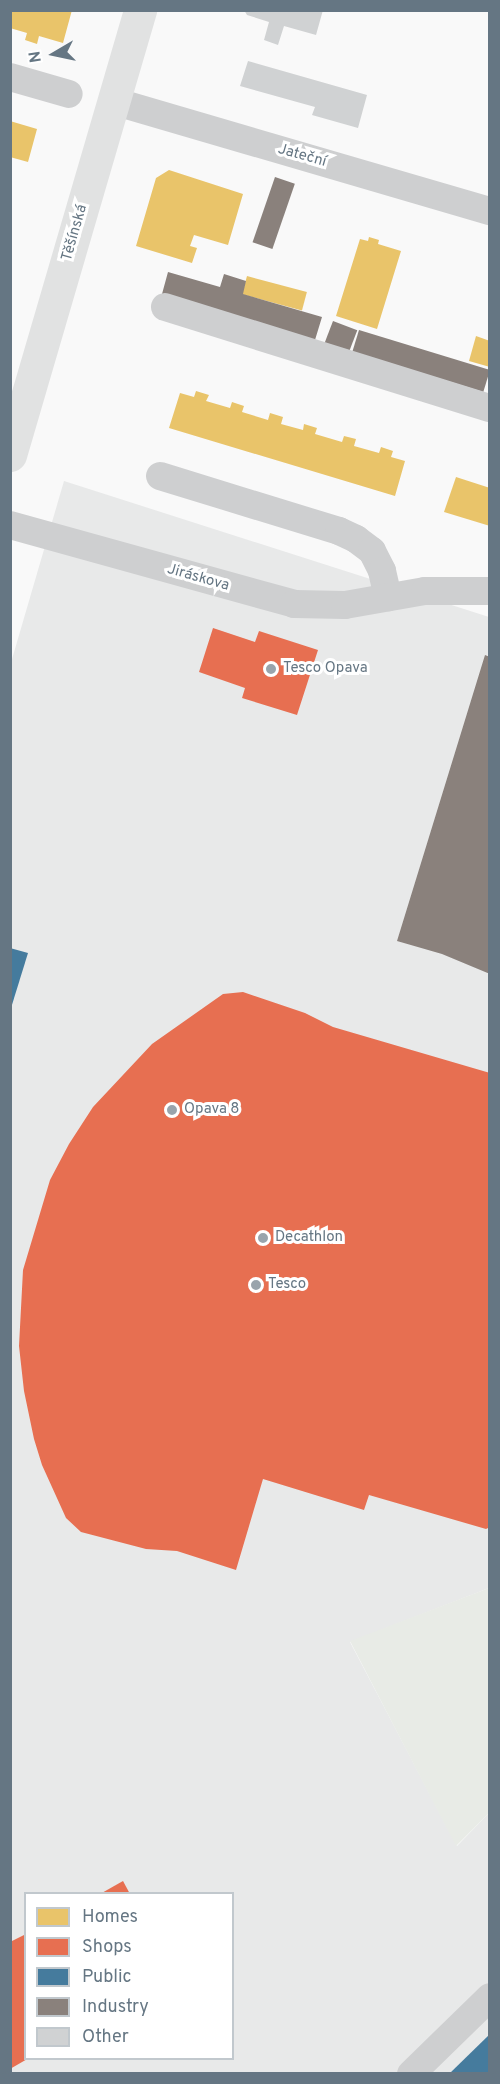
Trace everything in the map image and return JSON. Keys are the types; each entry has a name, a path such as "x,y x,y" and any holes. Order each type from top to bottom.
{"street":[{"name":"Těšínská","path":"10,454 140,10"},
{"path":"10,77 69,94"},
{"name":"Jateční","path":"114,101 489,211"},
{"path":"165,307 489,408"},
{"path":"160,476 339,531 356,539 372,551 382,571 388,597"},
{"name":"Jiráskova","path":"10,525 294,604 345,605 425,591 489,591"},
{"path":"411,2073 489,1996"}],"shaded area":[{"path":"64,481 489,617 489,1588 350,1642 457,1846 489,1813 489,2073 11,2073 10,666"},
{"path":"489,1588 489,1813 456,1846 350,1641"}],"building: Homes":[{"path":"10,10 72,10 63,43 39,36 37,44 25,40 27,33 10,28"},
{"path":"10,121 37,129 28,162 10,157"},
{"path":"169,170 243,194 228,245 194,235 190,246 197,248 192,263 136,246 156,178"},
{"path":"369,237 379,240 378,244 401,251 377,329 336,316 360,239 368,241"},
{"path":"247,276 307,292 302,310 242,294"},
{"path":"476,336 490,341 490,367 469,361"},
{"path":"196,391 209,395 206,401 230,408 232,402 244,406 242,412 268,420 270,413 283,417 281,424 303,430 304,424 317,428 315,434 342,442 344,436 356,439 354,446 379,453 381,447 393,451 391,457 405,461 395,496 169,428 180,393 194,397"},
{"path":"456,477 490,488 490,526 444,512"}],"building: Shops":[{"path":"213,628 255,642 259,631 318,650 297,715 242,698 245,688 199,672"},
{"name":"Tesco","path":"243,992 305,1013 333,1027 490,1073 490,1527 486,1529 369,1495 364,1510 263,1479 236,1570 177,1551 146,1549 81,1532 66,1518 42,1465 24,1391 19,1346 23,1270 50,1180 69,1144 93,1107 152,1044 223,994"},
{"path":"123,1881 129,1892 104,1892"},
{"path":"24,1935 26,2060 10,2069 10,1942"}],"building: Public":[{"path":"10,948 28,953 11,1008 10,1008"},
{"path":"490,2034 490,2074 449,2074"}],"building: Industry":[{"path":"275,177 295,184 272,249 253,242"},
{"path":"168,272 220,287 224,274 246,281 243,294 322,317 315,340 162,294"},
{"path":"333,321 357,330 349,353 324,343"},
{"path":"359,330 490,370 483,392 352,352"},
{"path":"485,655 490,657 490,974 442,954 397,941"}],"building: Other":[{"path":"244,10 323,10 316,35 284,26 278,45 264,40 269,22 247,15"},
{"path":"248,61 367,95 358,128 312,115 315,107 240,86"}],"place":[{"name":"Tesco Opava","path":"271,669"},
{"name":"Opava 8","path":"172,1110"},
{"name":"Decathlon","path":"263,1238"},
{"name":"Tesco","path":"256,1285"}]}
